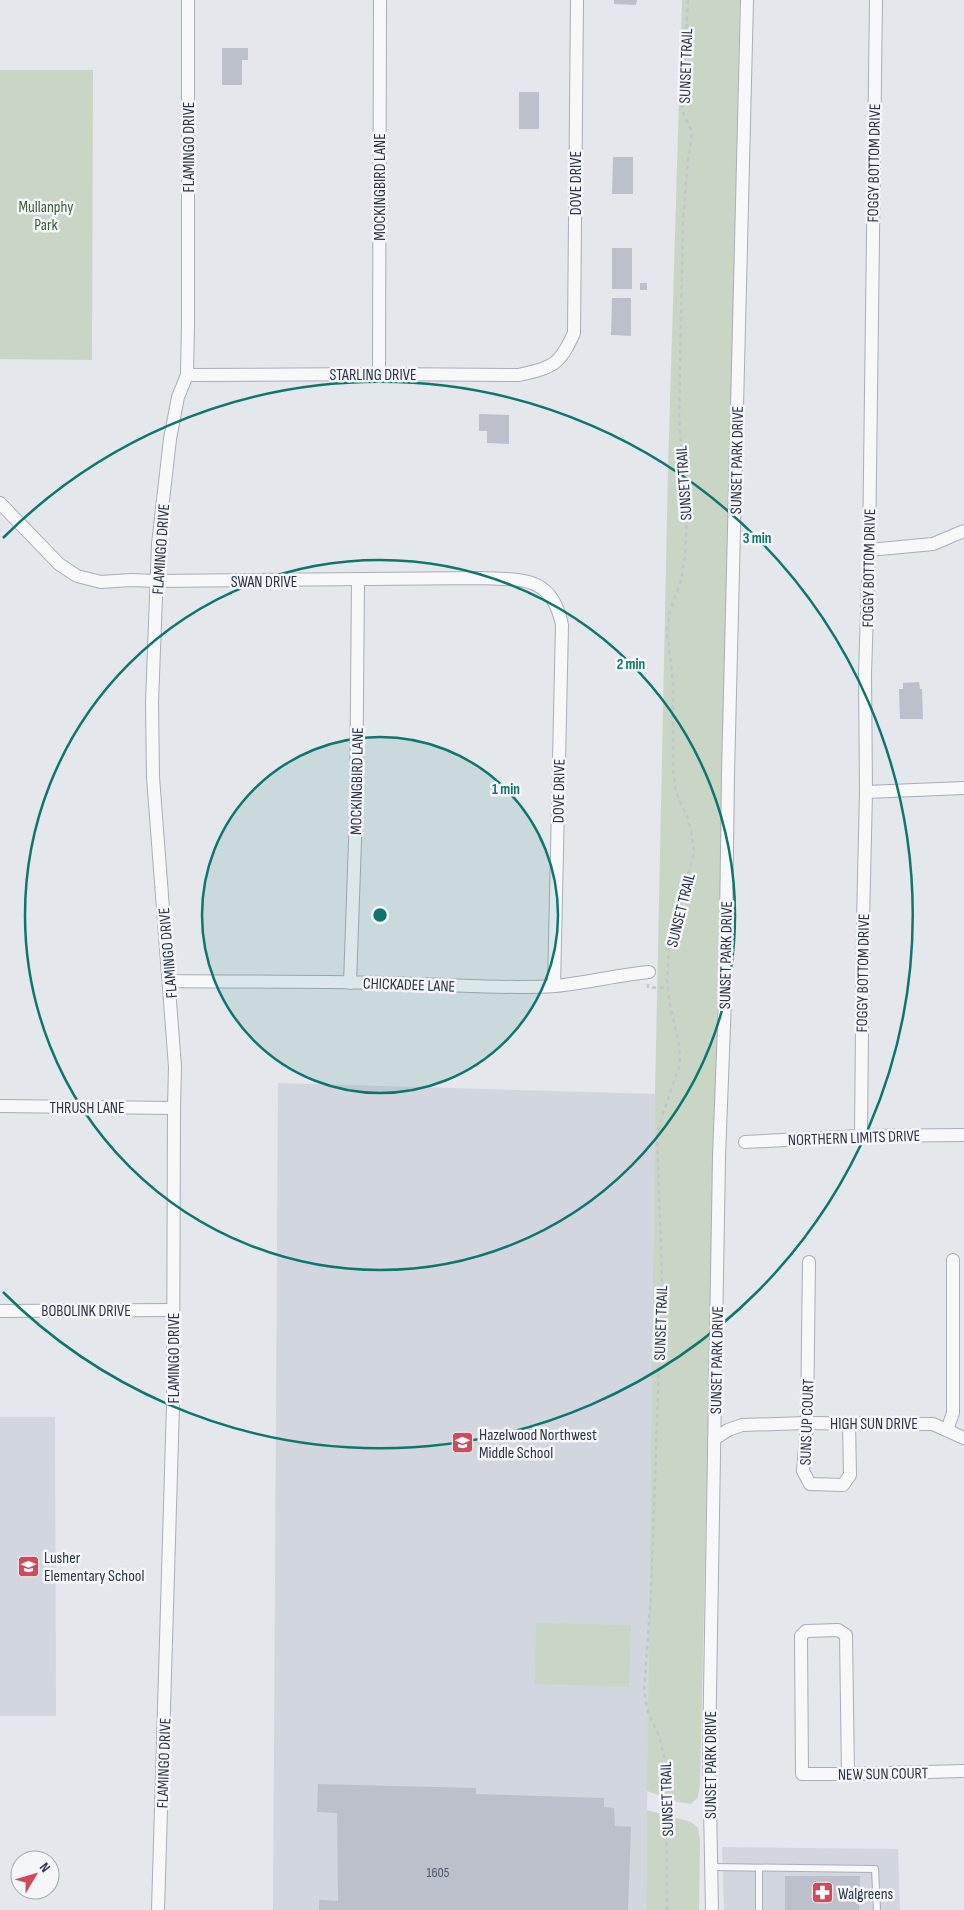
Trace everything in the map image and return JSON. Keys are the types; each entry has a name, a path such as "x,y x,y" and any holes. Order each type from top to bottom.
{"street":[{"name":"FLAMINGO DRIVE","path":"158,1910 170,1539 175,1067 153,778 152,702 158,544 170,440 178,397 186,375 188,324 188,0"},
{"name":"MOCKINGBIRD LANE","path":"379,374 380,0"},
{"name":"DOVE DRIVE","path":"557,362 567,349 574,333 576,0"},
{"name":"SUNSET PARK DRIVE","path":"712,1910 709,1752 719,1157 725,998 728,774 747,0"},
{"name":"FOGGY BOTTOM DRIVE","path":"861,1136 866,792 865,674 869,550 876,0"},
{"name":"STARLING DRIVE","path":"186,375 519,375 539,371 557,362"},
{"name":"SWAN DRIVE","path":"0,503 59,564 77,576 101,582 131,580 480,578 523,580 541,587 553,599"},
{"path":"869,550 933,544 964,531"},
{"name":"MOCKINGBIRD LANE","path":"350,983 356,804 358,580"},
{"name":"DOVE DRIVE","path":"553,599 560,613 562,625 554,986"},
{"path":"866,792 964,788"},
{"name":"CHICKADEE LANE","path":"169,982 350,983 480,987 554,986 648,972"},
{"name":"THRUSH LANE","path":"0,1106 174,1108"},
{"name":"NORTHERN LIMITS DRIVE","path":"745,1142 861,1136 964,1135"},
{"path":"947,1430 953,1413 953,1260"},
{"name":"SUNS UP COURT","path":"809,1262 807,1423 803,1471 810,1484 843,1485 850,1475 849,1423"},
{"name":"BOBOLINK DRIVE","path":"0,1311 173,1310"},
{"name":"HIGH SUN DRIVE","path":"714,1439 728,1430 742,1425 807,1423 933,1424 964,1438"},
{"name":"NEW SUN COURT","path":"848,1774 846,1635 838,1630 806,1631 801,1636 802,1774 848,1774 964,1771"}],"lane":[{"path":"711,1867 875,1869 877,1910"},
{"path":"759,1910 760,1868"}],"path":[{"name":"SUNSET TRAIL","path":"667,1910 666,1763 659,1736 648,1712 644,1691 651,1593 661,1317 661,1214 657,1135 680,1064 679,1044 669,1000 667,981 669,944 694,853 688,819 676,792 673,770 673,682 667,632 670,610 681,580 685,556 687,506 679,416 683,221 692,132 682,110 688,0"}],"shaded area":[{"name":"Hazelwood Northwest Middle School","path":"278,1083 655,1094 646,1910 273,1910"},
{"name":"Lusher Elementary School","path":"0,1417 55,1417 56,1716 0,1716"},
{"path":"722,1847 898,1849 900,1910 724,1910"}],"green space":[{"path":"682,0 740,0 700,1784 698,1797 691,1804 678,1802 647,1791 655,1094 668,469"},
{"name":"Mullanphy Park","path":"0,70 93,70 92,360 0,359"},
{"path":"536,1623 631,1625 629,1687 535,1684"},
{"path":"647,1810 691,1822 698,1828 700,1840 699,1910 646,1910"}],"building":[{"path":"614,0 637,0 636,5 614,4"},
{"path":"222,48 248,48 248,60 242,60 242,85 222,85"},
{"path":"519,92 539,92 539,129 519,129"},
{"path":"613,157 633,157 633,194 612,194"},
{"path":"612,248 632,248 632,289 612,289"},
{"path":"640,283 647,283 647,290 640,290"},
{"path":"612,298 631,298 631,336 611,335"},
{"path":"479,414 509,415 509,444 487,443 487,431 479,431"},
{"path":"919,682 920,689 922,689 923,719 900,719 899,689 903,689 903,683"},
{"path":"318,1784 476,1788 476,1794 604,1798 604,1807 614,1808 615,1826 631,1827 628,1910 319,1910 319,1900 338,1901 337,1813 317,1812"},
{"name":"Walgreens","path":"785,1876 860,1876 859,1910 785,1910"}],"place":[{"name":"Hazelwood Northwest Middle School","path":"463,1443"},
{"name":"Lusher Elementary School","path":"28,1566"},
{"name":"Walgreens","path":"822,1893"}]}
